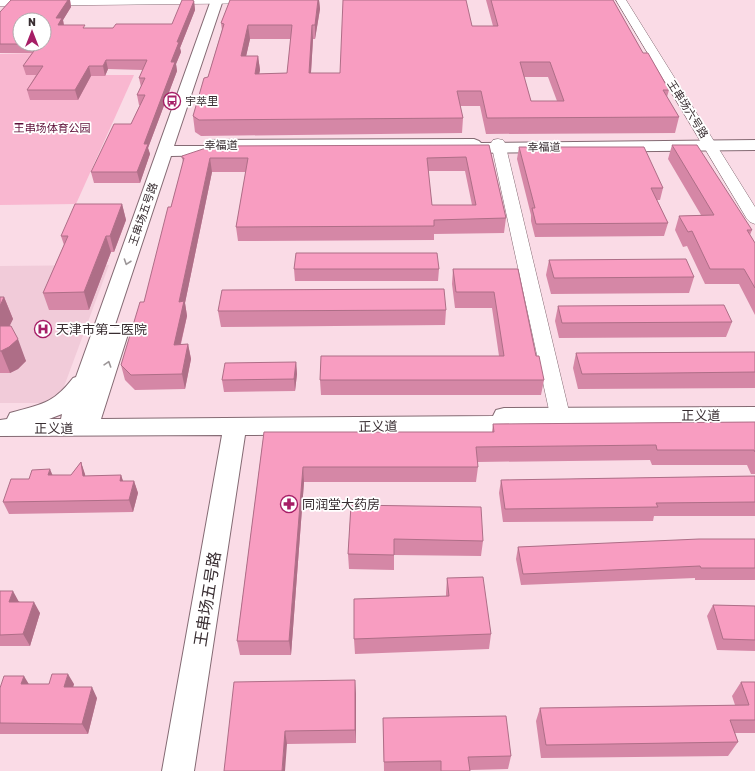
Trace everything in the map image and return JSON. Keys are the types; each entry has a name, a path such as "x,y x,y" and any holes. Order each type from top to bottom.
{"street":[{"name":"王串场五号路","path":"80,423 171,148 217,0"},
{"name":"王串场五号路","path":"171,148 224,0"},
{"path":"0,2 273,0"},
{"name":"王串场六号路","path":"621,0 710,143 755,219"},
{"name":"幸福道","path":"171,148 710,143 755,141"},
{"name":"幸福道","path":"710,143 755,145"},
{"path":"498,145 561,420"},
{"path":"8,423 56,422 69,416 81,404 89,380"},
{"name":"正义道","path":"80,423 235,427 755,415"},
{"name":"正义道","path":"8,423 561,420 755,423"},
{"name":"王串场五号路","path":"178,771 235,427"}],"shaded area":[{"name":"天津市第二医院","path":"109,265 62,392 49,400 40,403 0,403 0,266"}],"green space":[{"name":"王串场体育公园","path":"37,53 27,75 134,75 76,204 0,205 0,54"}],"building":[{"path":"11,0 68,0 56,18 62,18 58,25 85,25 83,28 113,28 116,24 172,24 182,0 194,1 177,42 179,42 171,62 175,62 144,144 148,144 137,172 91,172 114,124 131,124 145,95 137,95 145,78 139,78 147,60 106,60 103,66 89,66 75,90 27,90 43,66 23,66 33,52 52,52 52,12 12,12 12,44 0,44 0,12"},
{"path":"230,0 318,0 315,25 312,25 309,73 340,73 343,0 466,0 472,26 498,26 491,0 613,0 643,53 648,53 669,90 663,90 679,117 487,118 481,91 457,91 463,118 199,120 193,116 204,78 208,77 224,24 221,23","holes":["248,25 292,25 287,73 255,74 258,56 241,56","520,62 550,62 564,101 531,101"]},
{"path":"489,145 506,218 434,220 434,226 236,227 248,158 210,158 179,302 184,301 174,345 188,344 182,374 131,375 121,365 140,302 144,302 168,207 171,207 184,158 182,158 182,156 212,146","holes":["466,157 476,205 432,205 427,158"]},
{"path":"672,145 697,145 752,230 747,230 755,243 755,288 744,269 710,269 692,231 688,232 679,216 714,215"},
{"path":"519,147 644,147 663,188 651,188 668,223 536,224 532,208 535,208"},
{"path":"75,204 122,204 110,236 106,236 84,292 43,293 68,236 61,236"},
{"path":"296,253 437,253 439,269 294,269"},
{"path":"686,259 694,277 554,278 549,260"},
{"path":"453,269 518,269 536,356 539,356 544,380 320,380 321,356 504,356 494,292 456,292"},
{"path":"444,289 446,310 218,311 222,290"},
{"path":"0,297 4,297 0,306"},
{"path":"724,305 732,322 562,323 558,306"},
{"path":"0,326 11,326 18,339 9,347 1,351 0,351"},
{"path":"755,352 755,372 582,374 576,353"},
{"path":"296,362 294,379 222,380 225,363"},
{"path":"755,422 755,452 754,450 657,450 656,445 476,447 478,467 303,467 289,641 237,641 264,432 494,432 493,424"},
{"path":"81,462 83,476 121,475 120,481 134,481 129,500 3,502 11,479 29,479 32,470 50,469 48,475 71,475"},
{"path":"755,476 755,502 656,503 658,507 505,509 501,480"},
{"path":"351,505 481,507 483,541 394,539 394,555 348,554"},
{"path":"699,539 755,539 755,568 701,568 700,566 523,574 518,547"},
{"path":"483,577 491,634 354,639 354,599 449,596 447,578"},
{"path":"0,591 13,591 9,602 34,602 23,634 0,635"},
{"path":"713,605 755,606 755,640 723,639"},
{"path":"52,674 68,674 64,687 92,687 82,724 0,723 0,688 4,676 24,676 21,684 49,684"},
{"path":"355,680 355,730 285,731 282,771 224,771 234,682"},
{"path":"741,682 755,682 755,720 730,720 738,742 546,745 540,708 749,705"},
{"path":"506,716 511,756 468,757 470,771 441,771 441,761 384,762 383,718"}],"place":[{"name":"宇萃里","path":"172,101"},
{"name":"天津市第二医院","path":"43,329"},
{"name":"同润堂大药房","path":"289,504"}]}
